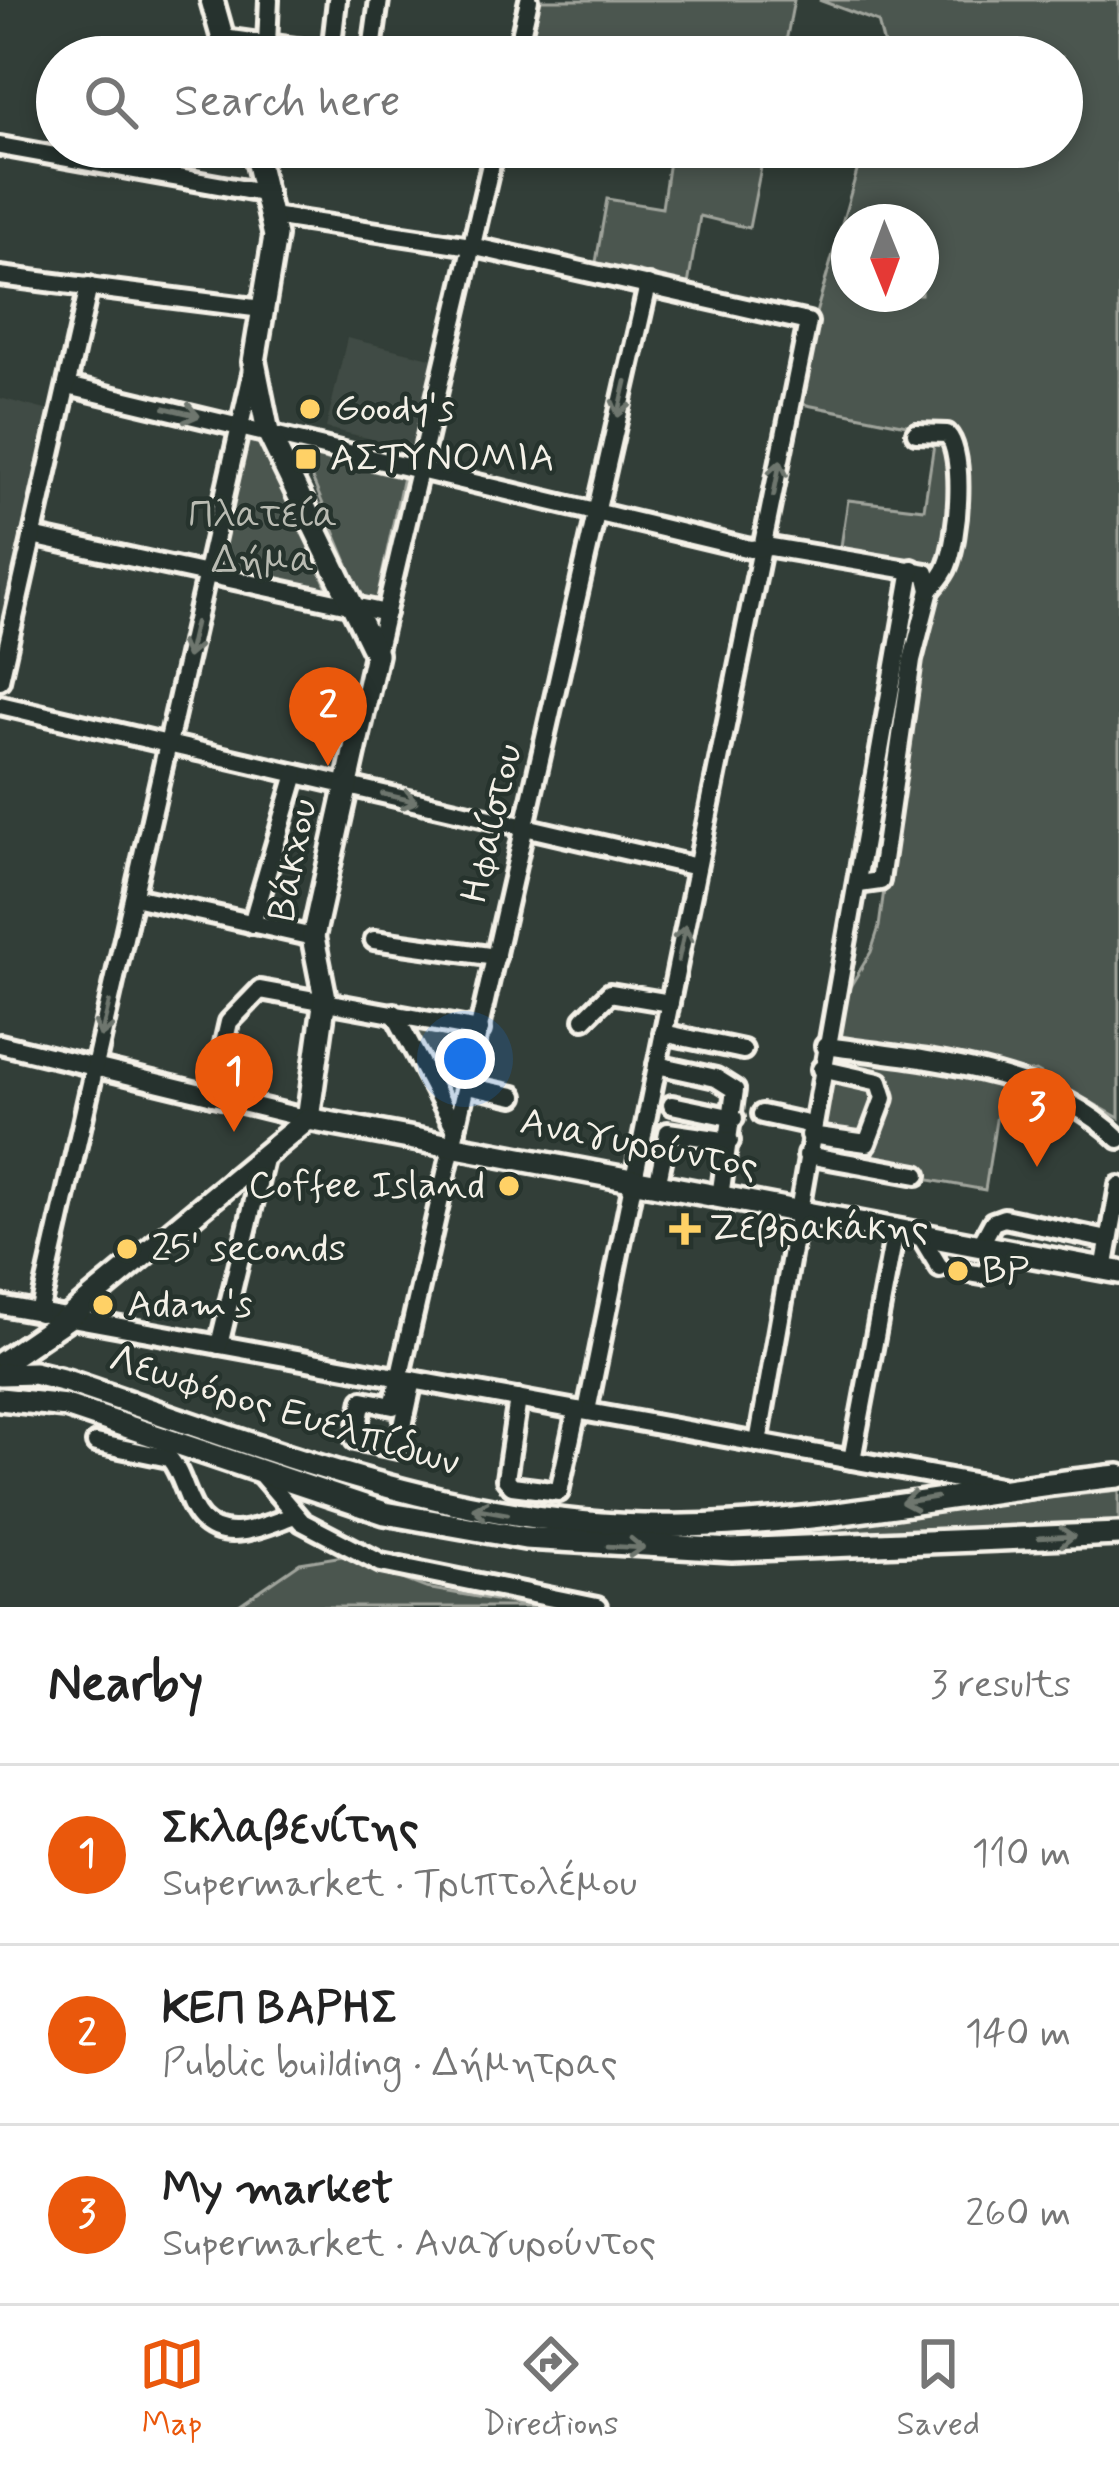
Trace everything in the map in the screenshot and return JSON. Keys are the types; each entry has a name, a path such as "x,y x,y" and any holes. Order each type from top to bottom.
{"main road":[{"path":"212,0 222,36"},
{"path":"260,168 270,205 273,257 254,362 268,432 376,654"},
{"name":"Βάκχου","path":"308,1119 325,998 313,938 376,654"},
{"path":"0,1364 69,1317 308,1119"},
{"name":"Αναγυρούντος","path":"308,1119 454,1138 657,1186 1112,1271"},
{"path":"2,1399 34,1373 69,1317"},
{"name":"Λεωφόρος Ευελπίδων","path":"0,1374 34,1373 383,1490 555,1520 627,1526 752,1523 1119,1476"},
{"name":"Λεωφόρος Ευελπίδων","path":"2,1399 66,1406 321,1493 452,1526 663,1550 1119,1534"}],"street":[{"path":"267,36 269,0"},
{"path":"334,36 337,0"},
{"path":"374,36 379,0"},
{"path":"521,36 530,0"},
{"path":"0,146 36,154"},
{"path":"101,168 808,322 633,1181 555,1520"},
{"name":"Βάκχου","path":"376,654 490,168"},
{"path":"0,276 262,309"},
{"name":"Ηφαίστου","path":"405,1378 392,1406 362,1400 355,1440 398,1449 405,1378 454,1138 648,285"},
{"path":"0,680 89,286"},
{"path":"39,1312 254,362"},
{"path":"68,386 762,548 912,569 926,573 930,590"},
{"path":"859,884 880,880 912,660 930,590 947,567 951,550 958,452 947,434 916,433"},
{"path":"32,536 386,613"},
{"path":"758,1443 912,569"},
{"path":"0,705 697,867"},
{"path":"252,924 296,774"},
{"path":"134,897 313,938"},
{"path":"374,940 496,957"},
{"path":"212,1096 224,1034 246,1000 271,989 480,1030"},
{"path":"584,1019 610,993 670,1003"},
{"path":"394,1013 454,1138"},
{"path":"663,1033 743,1050"},
{"path":"0,1044 308,1119"},
{"path":"825,1046 1049,1091 1094,1115 1119,1139"},
{"path":"657,1066 729,1084 737,1099 720,1197"},
{"path":"762,1114 867,1143 884,1098 878,1082 821,1069"},
{"path":"466,1086 514,1096"},
{"path":"672,1106 734,1118"},
{"path":"657,1186 668,1132 730,1141"},
{"path":"219,1345 265,1155"},
{"path":"807,1155 917,1175"},
{"path":"1112,1271 1108,1240 1119,1186"},
{"path":"980,1246 993,1222 1004,1218 1108,1240"},
{"path":"852,1460 895,1231"},
{"path":"920,1235 940,1268"},
{"path":"964,1272 982,1275 1010,1252"},
{"path":"0,1306 1007,1488"},
{"path":"518,1399 508,1484 559,1492"},
{"path":"96,1443 169,1458 201,1520 220,1530 250,1531 295,1515"},
{"path":"260,1473 314,1530 402,1568 597,1607"},
{"path":"314,1530 308,1515 321,1493"}],"shaded area":[{"path":"347,338 435,359 414,449 326,428"},
{"path":"0,398 53,412 0,646"}],"green space":[{"path":"536,0 794,0 787,36 525,36"},
{"path":"819,0 1119,0 1119,1118 1036,1071 1003,1076 985,1190 813,1159 839,1005 871,952 879,927 916,653 936,584 840,553 848,500 924,509 936,431 797,403 831,261 831,312 939,312 939,204 848,204 858,168 1083,168 1083,36 882,36 878,22"},
{"path":"668,168 761,168 749,228 700,216 688,285 595,268 607,199 662,208"},
{"name":"Πλατεία Δήμα","path":"245,436 263,440 328,590 215,569"},
{"name":"Πλατεία Δήμα","path":"299,447 404,472 376,603 362,598"},
{"path":"415,1029 469,1040 456,1100 443,1096"},
{"path":"1119,1490 1119,1528 725,1536"},
{"path":"343,1556 426,1588 534,1607 236,1607 300,1563"}],"place":[{"name":"Goody's","path":"310,409"},
{"name":"ΑΣΤΥΝΟΜΙΑ","path":"306,459"},
{"name":"ΚΕΠ ΒΑΡΗΣ","path":"328,766"},
{"name":"Σκλαβενίτης","path":"234,1132"},
{"name":"My market","path":"1037,1167"},
{"name":"Coffee Island","path":"509,1186"},
{"name":"Ζεβρακάκης","path":"685,1229"},
{"name":"25' seconds","path":"127,1249"},
{"name":"BP","path":"958,1271"},
{"name":"Adam's","path":"103,1305"}]}
